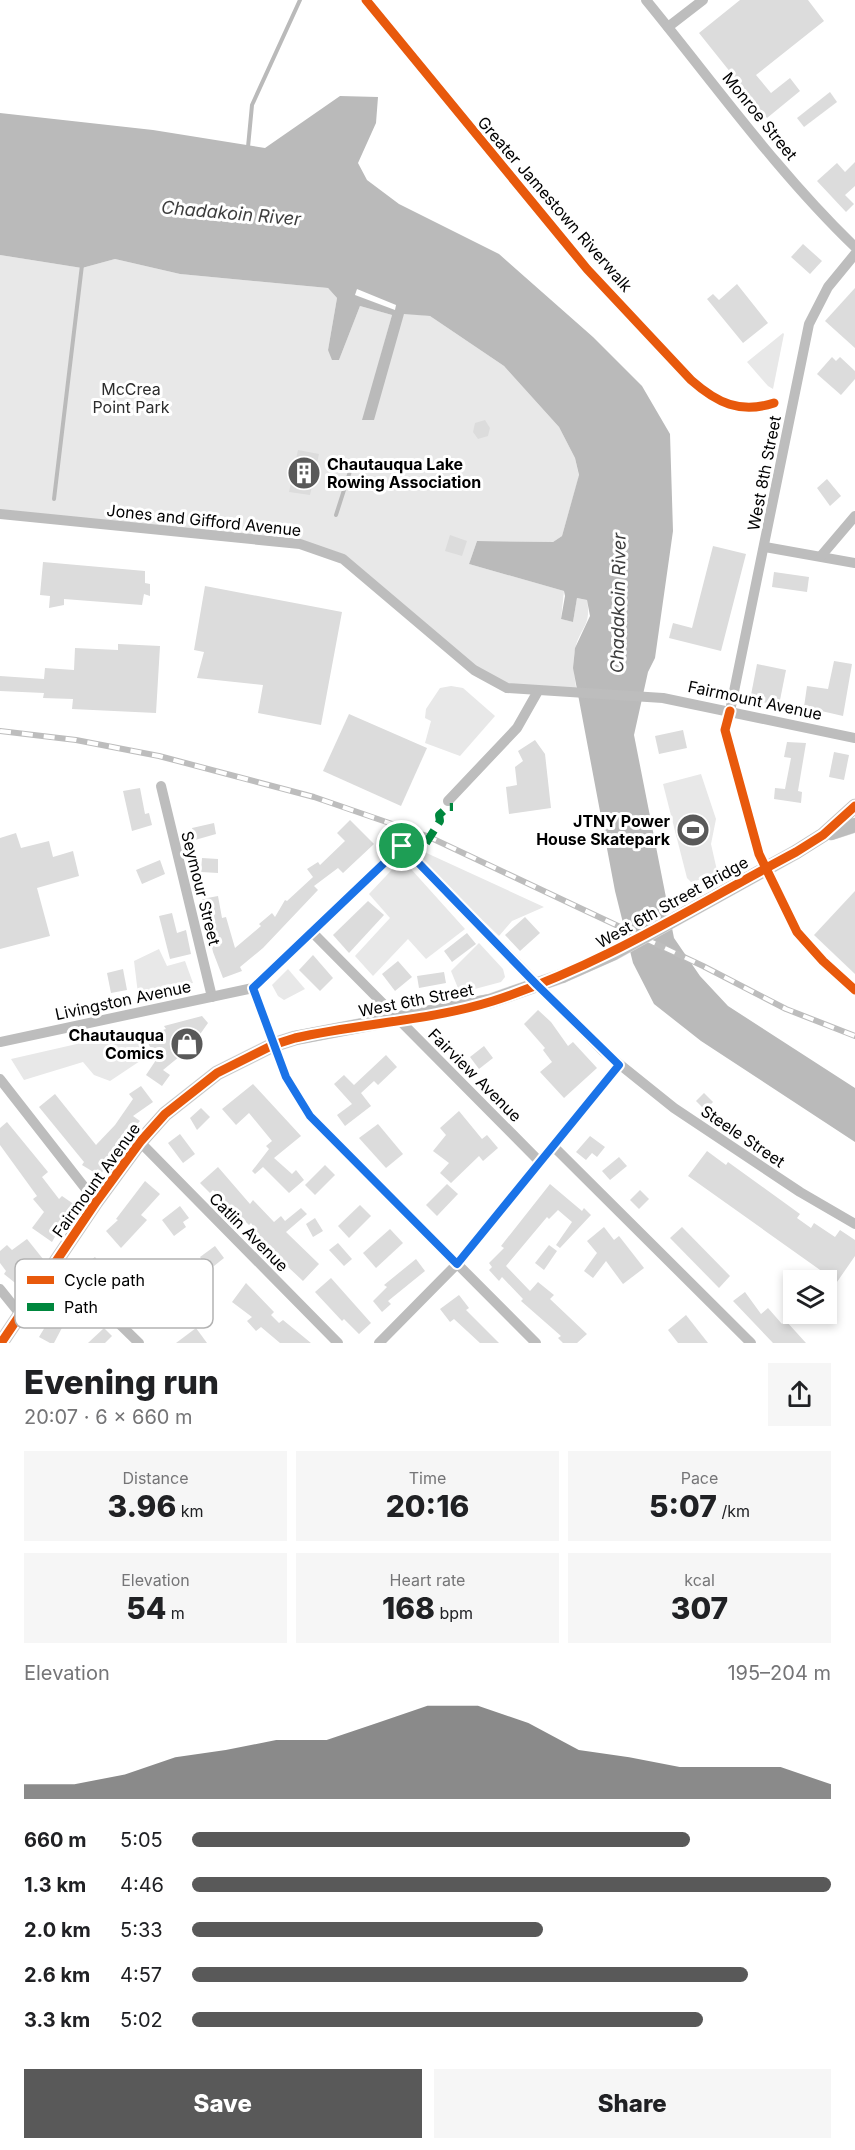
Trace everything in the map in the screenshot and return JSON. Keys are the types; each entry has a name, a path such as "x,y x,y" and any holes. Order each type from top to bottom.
{"main road":[{"path":"823,835 855,806"},
{"path":"823,835 855,825"},
{"name":"West 6th Street Bridge","path":"562,976 614,953 823,835"},
{"name":"West 6th Street","path":"273,1045 312,1034 490,1001 562,976"},
{"name":"Fairmount Avenue","path":"58,1259 140,1142 174,1106 232,1064 273,1045"},
{"name":"Fairmount Avenue","path":"1,1343 15,1322"}],"street":[{"name":"Monroe Street","path":"646,0 795,182 855,248"},
{"path":"668,27 703,0"},
{"name":"West 8th Street","path":"730,711 809,324 828,287 855,254"},
{"name":"Jones and Gifford Avenue","path":"0,514 251,537 322,550 344,559 474,670 507,688 538,691"},
{"path":"821,556 855,516"},
{"path":"765,547 855,563"},
{"path":"448,801 517,728 538,691"},
{"name":"Fairmount Avenue","path":"538,691 647,698 730,711 855,738"},
{"name":"Seymour Street","path":"161,786 212,997"},
{"name":"Steele Street","path":"312,932 402,846 537,985 619,1065 674,1108 795,1189 855,1224"},
{"path":"312,932 253,988 273,1045 289,1081 310,1116 536,1343"},
{"name":"Fairview Avenue","path":"312,932 540,1162"},
{"name":"Livingston Avenue","path":"0,1042 253,988"},
{"path":"379,1343 457,1264 619,1065"},
{"path":"0,1079 96,1202"},
{"name":"Catlin Avenue","path":"140,1142 338,1343"},
{"path":"553,1146 750,1343"},
{"path":"0,1288 15,1308"},
{"path":"124,1328 139,1343"}],"green space":[{"name":"McCrea Point Park","path":"0,255 82,268 115,259 180,274 328,288 337,298 328,350 339,360 360,306 392,315 363,420 404,313 430,316 504,366 559,427 575,458 579,476 562,536 553,542 477,541 469,564 564,591 561,619 573,622 577,598 587,600 588,616 574,656 577,694 507,688 474,670 344,559 322,550 0,516"},
{"path":"784,334 773,389 747,362"},
{"path":"451,686 463,688 495,716 460,756 425,743 431,721 425,718 426,709 440,688"},
{"name":"JTNY Power House Skatepark","path":"701,774 716,819 711,844 718,875 691,882 687,878 663,784"},
{"path":"420,850 544,907 512,921 499,936 417,857"},
{"path":"402,859 465,929 426,959 408,939 373,976 355,956 390,918 369,894"},
{"path":"479,943 503,969 505,977 501,982 460,993 451,971"},
{"path":"159,949 167,966 185,961 193,983 138,994 134,961"},
{"path":"288,969 305,989 284,1000 278,996 272,985"},
{"path":"138,1030 149,1055 110,1081 94,1075 83,1062 24,1080 11,1059"}],"water":[{"name":"Chadakoin River","path":"340,96 378,97 376,123 358,163 367,180 399,204 499,254 593,337 642,386 670,434 673,531 655,658 648,672 634,735 674,938 700,976 728,1006 855,1088 855,1142 701,1041 654,1004 633,963 615,891 573,668 575,648 590,616 587,600 577,598 573,622 561,619 564,591 469,564 477,541 553,542 562,536 579,475 575,458 559,427 504,366 430,316 404,314 374,420 362,420 392,315 360,306 339,360 332,360 328,350 337,298 328,288 180,274 115,259 82,268 0,255 0,113 153,130 265,148"}],"pier":[{"path":"357,289 396,305 395,310 355,295"}],"building":[{"path":"740,0 808,0 824,21 756,75 771,93 790,78 800,91 767,118 699,33"},
{"path":"830,92 837,102 804,127 797,118"},
{"path":"855,162 855,186 845,195 854,204 846,212 817,181 837,163 845,172"},
{"path":"803,244 822,261 810,274 791,257"},
{"path":"737,284 768,323 743,343 707,299 713,294 719,300"},
{"path":"855,288 855,348 825,321"},
{"path":"832,357 836,361 840,357 855,371 855,379 841,395 817,374"},
{"path":"485,420 490,428 488,436 478,439 473,432 475,423"},
{"name":"Chautauqua Lake Rowing Association","path":"298,450 319,454 310,495 289,492"},
{"path":"827,479 841,496 830,506 817,488"},
{"path":"450,535 467,541 462,556 445,551"},
{"path":"713,546 746,554 721,651 669,638 673,623 692,628"},
{"path":"43,562 145,571 145,583 150,584 150,596 144,594 142,605 64,599 64,605 49,608 50,596 40,595"},
{"path":"774,572 809,577 807,592 772,587"},
{"path":"205,586 342,612 321,725 258,713 263,685 197,678 204,652 194,650"},
{"path":"118,644 160,646 156,713 72,709 73,699 43,698 44,693 0,691 0,676 44,679 45,668 74,670 75,648 118,650"},
{"path":"834,661 852,664 843,716 804,707 807,686 828,689"},
{"path":"757,664 786,670 779,705 750,700"},
{"path":"349,714 427,748 401,806 323,771"},
{"path":"683,730 687,748 659,754 655,736"},
{"path":"535,740 545,754 551,808 509,814 506,787 517,785 515,767 523,761 518,751"},
{"path":"787,742 806,743 798,791 802,792 801,803 774,799 775,788 785,789 791,758 784,757"},
{"path":"834,752 849,755 844,780 829,777"},
{"path":"140,788 145,814 149,813 152,825 132,831 123,791"},
{"path":"350,820 374,844 343,873 338,868 314,886 318,890 263,948 240,967 242,971 223,978 213,952 202,899 218,896 222,918 226,917 235,948 261,926 259,924 272,913 275,917 285,900 287,901 313,877 307,869 318,862 320,865 345,841 337,833"},
{"path":"214,823 216,834 195,840 192,828"},
{"path":"16,833 21,848 49,841 53,857 73,851 79,876 37,888 50,936 0,949 0,838"},
{"path":"202,858 218,859 218,873 201,872"},
{"path":"160,860 165,874 142,884 136,870"},
{"path":"855,891 855,974 814,935"},
{"path":"368,901 384,915 349,953 333,935"},
{"path":"172,913 177,933 186,930 191,954 170,959 159,916"},
{"path":"525,917 540,933 520,951 505,935"},
{"path":"467,933 476,944 452,962 444,951"},
{"path":"313,955 333,978 320,991 299,970"},
{"path":"398,961 412,977 395,991 382,974"},
{"path":"123,969 127,990 111,993 107,973"},
{"path":"444,972 446,983 419,988 417,976"},
{"path":"538,1010 551,1022 568,1046 573,1042 597,1068 564,1098 540,1072 552,1062 543,1050 545,1048 524,1024"},
{"path":"202,1016 208,1023 186,1054 185,1052 163,1070 170,1075 162,1086 146,1075 156,1060 145,1036 166,1029 164,1026"},
{"path":"484,1046 493,1058 479,1069 470,1057"},
{"path":"386,1055 397,1067 378,1085 374,1081 361,1093 371,1106 345,1126 337,1115 352,1104 334,1084 344,1075 354,1085"},
{"path":"253,1084 301,1136 274,1158 292,1174 296,1170 304,1180 289,1193 263,1167 255,1174 252,1171 269,1149 266,1146 272,1141 249,1113 236,1125 222,1109"},
{"path":"141,1086 153,1102 133,1116 140,1121 104,1160 108,1162 100,1176 82,1165 84,1162 39,1107 55,1094 96,1145 115,1125 133,1099 129,1094"},
{"path":"704,1093 713,1102 705,1110 696,1101"},
{"path":"201,1108 210,1117 197,1130 190,1118"},
{"path":"459,1111 482,1139 487,1135 498,1148 483,1161 479,1156 451,1183 440,1173 449,1163 433,1151 446,1135 440,1128"},
{"path":"7,1122 48,1172 42,1177 59,1199 62,1196 75,1205 52,1242 32,1228 44,1212 33,1199 37,1196 0,1145 0,1128"},
{"path":"378,1124 403,1154 386,1168 359,1138"},
{"path":"180,1134 195,1154 183,1163 168,1143"},
{"path":"590,1136 605,1147 597,1157 592,1153 586,1160 576,1152"},
{"path":"707,1151 726,1165 728,1162 800,1214 797,1218 811,1228 814,1223 835,1237 840,1230 855,1240 855,1256 837,1282 837,1270 820,1270 688,1176"},
{"path":"619,1157 627,1166 610,1180 602,1171"},
{"path":"325,1165 335,1175 315,1195 305,1185"},
{"path":"218,1167 250,1204 253,1200 274,1222 281,1216 285,1221 301,1208 307,1214 286,1232 319,1264 303,1281 272,1252 251,1223 249,1225 213,1190 210,1193 200,1183"},
{"path":"145,1181 160,1194 141,1215 147,1220 121,1248 106,1231 118,1220 116,1219"},
{"path":"447,1184 458,1194 437,1216 426,1205"},
{"path":"550,1184 582,1211 584,1208 591,1215 560,1248 556,1245 572,1222 558,1210 549,1219 547,1217 506,1266 530,1291 538,1282 554,1295 550,1299 587,1334 577,1343 563,1343 558,1338 561,1336 521,1301 523,1299 502,1277 499,1281 489,1270 492,1267 489,1263 504,1248 501,1246"},
{"path":"640,1190 649,1199 639,1209 630,1200"},
{"path":"360,1205 371,1216 349,1238 338,1226"},
{"path":"180,1206 189,1218 183,1222 186,1227 174,1236 162,1220"},
{"path":"315,1218 323,1231 313,1237 306,1224"},
{"path":"604,1227 614,1240 619,1236 644,1268 623,1284 606,1261 593,1278 584,1271 597,1253 587,1241"},
{"path":"682,1227 730,1276 719,1288 670,1238"},
{"path":"390,1229 403,1243 376,1268 363,1253"},
{"path":"27,1239 43,1259 15,1259 15,1283 4,1274 6,1271 0,1263 0,1251 7,1245 12,1250"},
{"path":"338,1243 352,1259 344,1266 329,1250"},
{"path":"549,1245 557,1251 544,1270 535,1263"},
{"path":"215,1246 224,1258 213,1267 213,1259 200,1257"},
{"path":"416,1259 425,1271 388,1301 391,1304 382,1312 373,1301 387,1287 384,1285"},
{"path":"331,1278 371,1323 359,1334 344,1319 342,1321 315,1292"},
{"path":"246,1283 274,1312 271,1315 279,1323 283,1320 311,1343 280,1343 261,1327 256,1331 247,1321 252,1317 232,1302"},
{"path":"745,1292 761,1314 768,1308 782,1324 789,1324 806,1343 773,1343 733,1301"},
{"path":"459,1295 469,1308 466,1310 499,1343 480,1343 454,1319 450,1322 440,1309"},
{"path":"686,1315 708,1343 678,1343 668,1330"},
{"path":"44,1328 62,1328 54,1343 39,1337"},
{"path":"104,1328 112,1336 105,1343 88,1343"},
{"path":"196,1328 207,1343 176,1343"}],"waterway":[{"path":"248,147 252,105 300,0"},
{"path":"54,499 82,265"},
{"path":"336,515 353,462"}],"railway":[{"path":"0,731 76,740 159,756 314,797 427,836 703,966 786,1009 855,1036"}],"marked path":[{"path":"426,843 440,821 439,815 448,807 453,807"}],"cycle path":[{"name":"Greater Jamestown Riverwalk","path":"366,0 587,269 691,380 710,395 740,407 774,403"},
{"path":"730,711 725,730 759,854 797,932 823,961 855,990"},
{"path":"58,1259 140,1142 165,1114 217,1073 273,1045 295,1038 469,1008 572,970 648,933 796,852 823,835 855,806"},
{"path":"1,1343 15,1322"}],"place":[{"name":"Chautauqua Lake Rowing Association","path":"304,473"},
{"name":"JTNY Power House Skatepark","path":"693,830"},
{"name":"Chautauqua Comics","path":"187,1044"}],"route":[{"path":"402,846 537,985 556,1001 619,1065 457,1264 310,1116 286,1077 253,988 402,846"}]}
